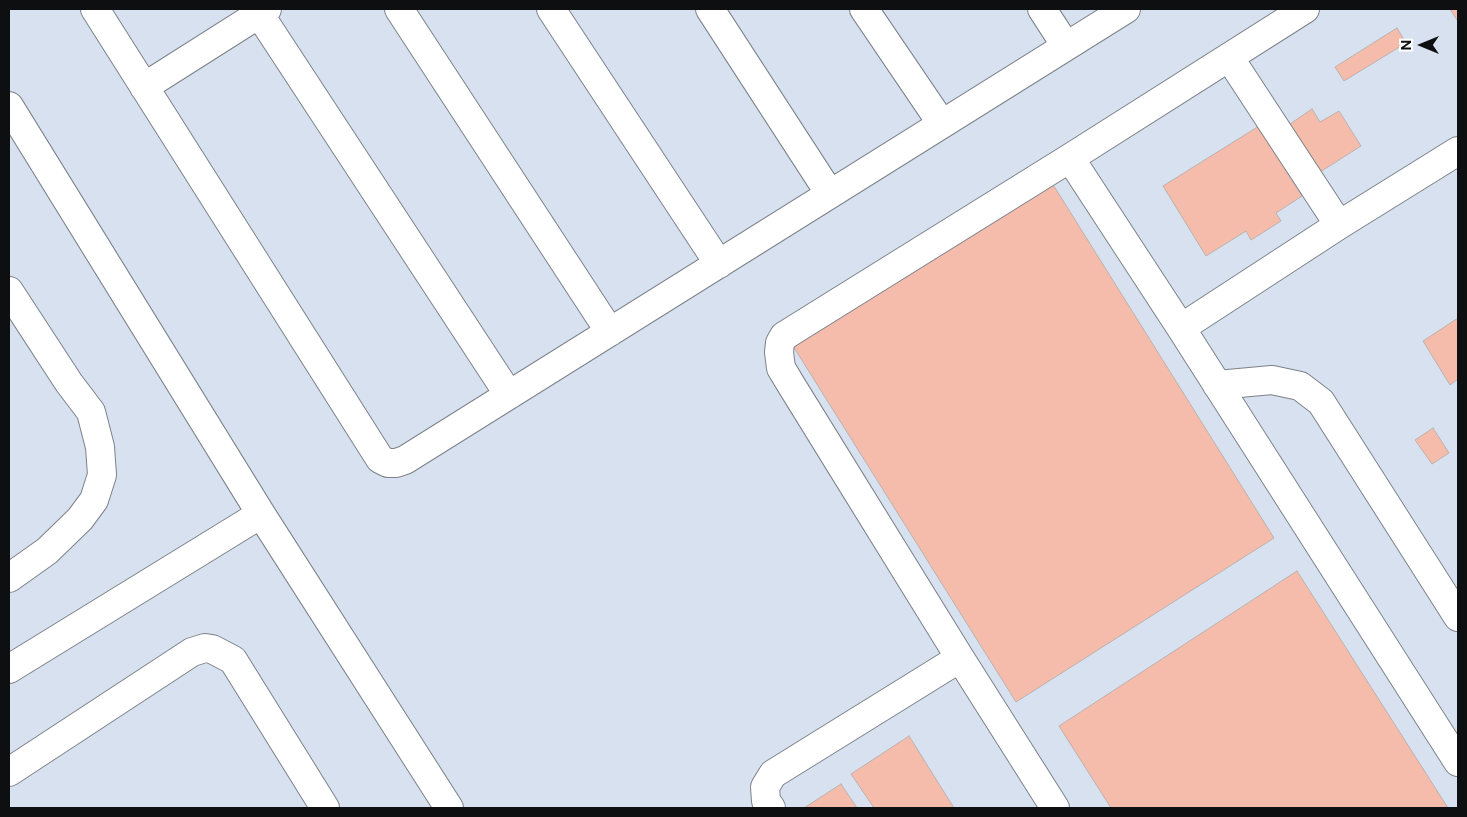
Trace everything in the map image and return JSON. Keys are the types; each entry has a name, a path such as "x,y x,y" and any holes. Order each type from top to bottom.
{"lane":[{"path":"95,9 380,459 388,463 405,460 1126,9"},
{"path":"399,9 610,332"},
{"path":"551,9 719,264"},
{"path":"710,9 830,194"},
{"path":"864,9 942,124"},
{"path":"1042,9 1066,46"},
{"path":"1055,808 781,368 780,343 784,336 1305,9"},
{"path":"144,86 260,10 508,395"},
{"path":"1229,57 1340,225"},
{"path":"9,106 261,514 449,808"},
{"path":"1181,328 1458,151"},
{"path":"1070,158 1218,385 1458,762"},
{"path":"9,291 69,383 91,412 100,448 102,475 94,500 80,519 47,551 9,578"},
{"path":"1218,385 1272,380 1300,386 1321,402 1458,617"},
{"path":"9,669 261,514"},
{"path":"9,772 192,652 205,648 212,649 233,660 325,808"},
{"path":"770,808 766,800 765,787 773,774 960,658"}],"shaded area":[{"path":"9,9 1458,9 1458,808 9,808"}],"building":[{"path":"1450,9 1458,9 1458,20 1457,20"},
{"path":"1397,28 1406,43 1344,81 1335,67"},
{"path":"1312,109 1320,122 1339,111 1361,146 1320,172 1290,124"},
{"path":"1259,126 1302,196 1276,213 1281,221 1251,240 1246,231 1206,256 1163,186"},
{"path":"1047,175 1274,538 1016,702 788,338"},
{"path":"1458,318 1458,379 1450,385 1423,341"},
{"path":"1433,428 1449,453 1432,464 1415,440"},
{"path":"1297,571 1448,808 1111,808 1059,726"},
{"path":"909,736 954,808 874,808 851,774"},
{"path":"841,784 857,808 804,808"}]}
